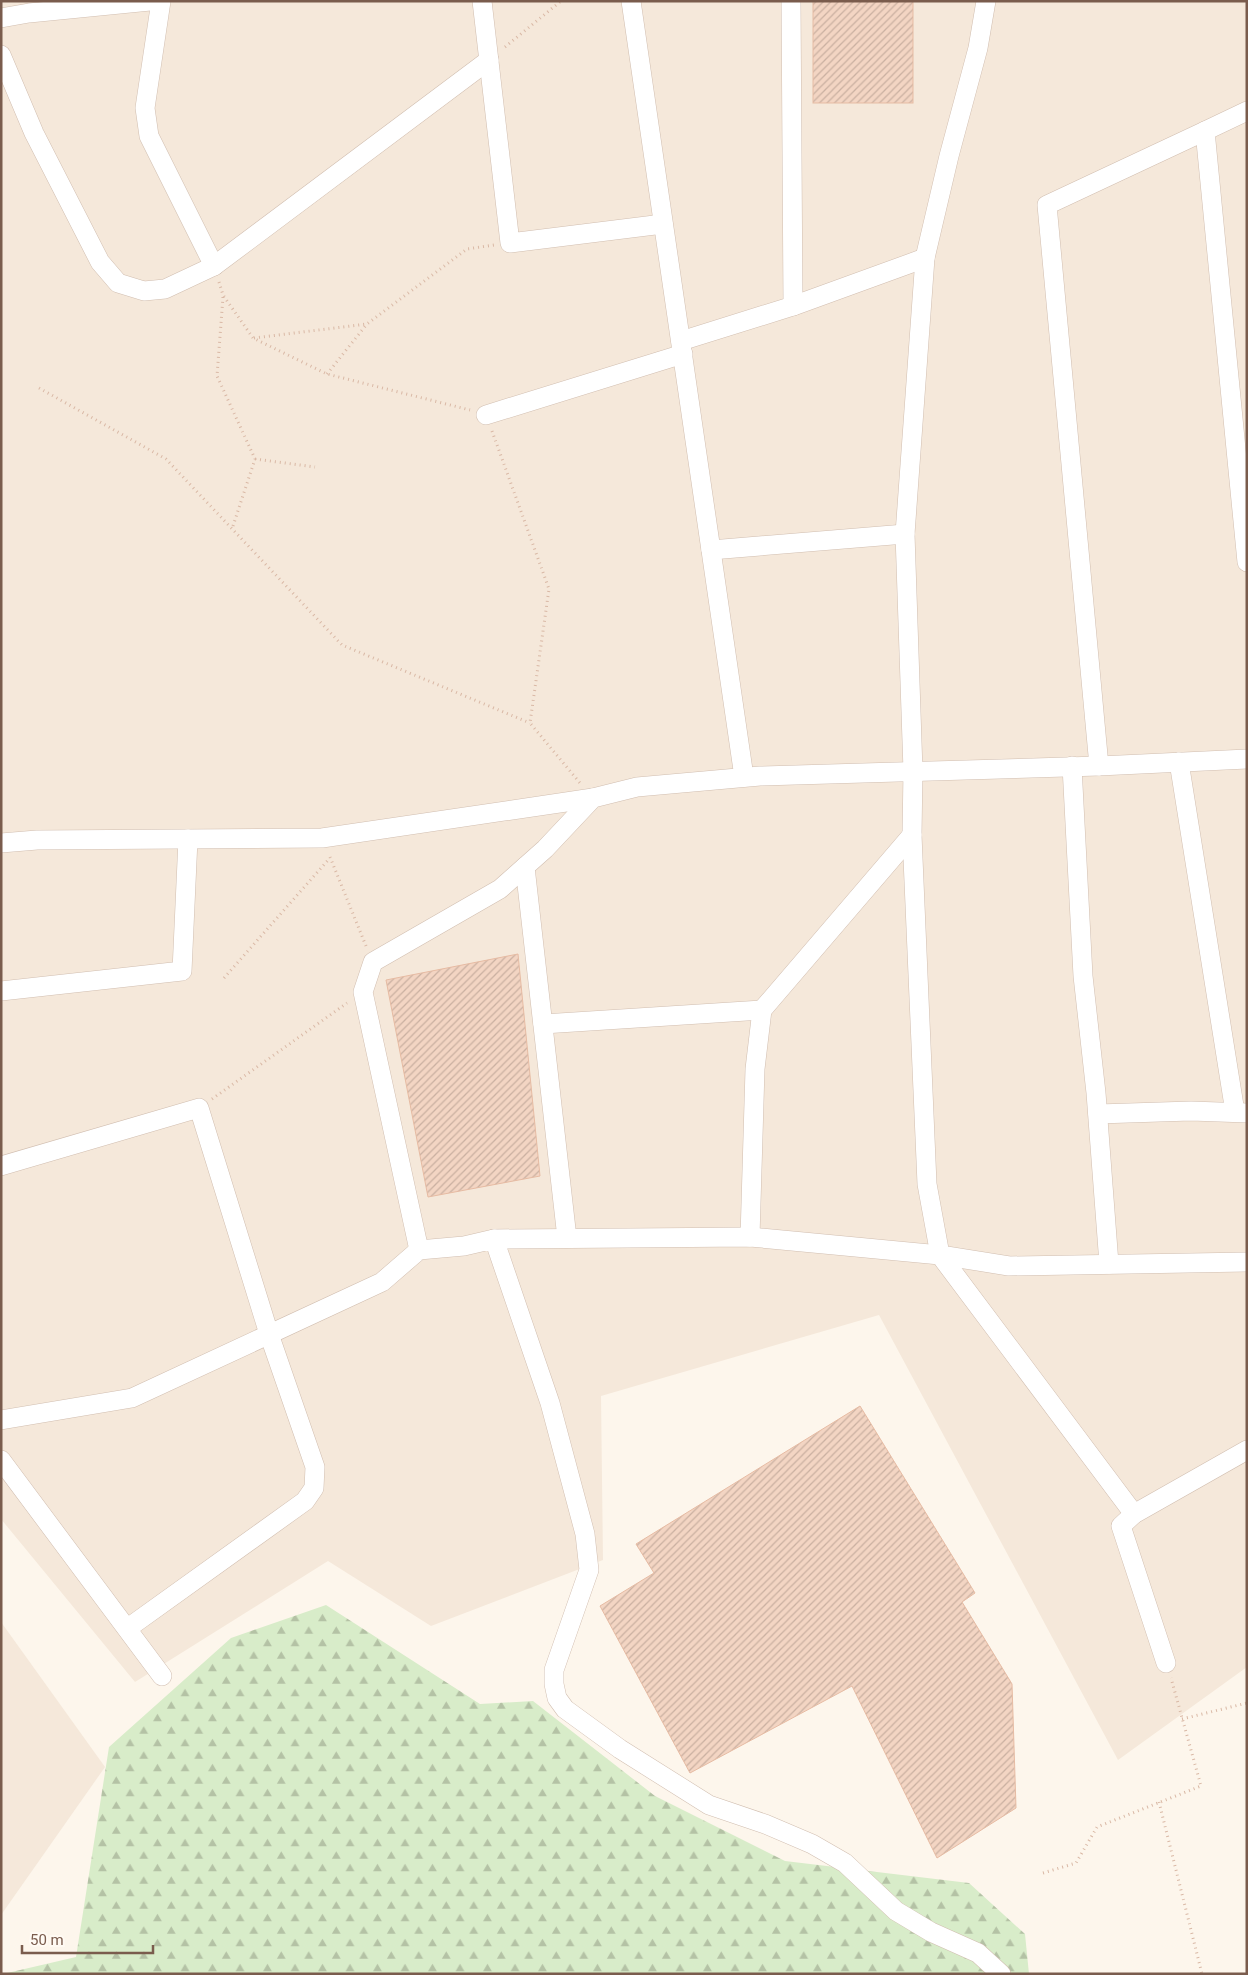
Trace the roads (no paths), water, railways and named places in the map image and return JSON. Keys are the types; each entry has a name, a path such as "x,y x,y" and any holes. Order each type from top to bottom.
{"street":[{"path":"1,18 97,4 150,1"},
{"path":"161,1 145,108 149,136 214,266"},
{"path":"482,1 510,243 663,224"},
{"path":"631,1 744,777"},
{"path":"791,1 793,306"},
{"path":"986,1 978,48 949,156 925,258 905,534 913,771 912,835 927,1184 940,1255 1134,1514"},
{"path":"1,55 34,133 100,262 118,283 144,291 165,289 214,266 489,60"},
{"path":"1099,766 1047,205 1247,111"},
{"path":"1206,131 1247,562"},
{"path":"486,415 682,348 925,258"},
{"path":"711,550 905,534"},
{"path":"1,843 36,840 322,838 593,798 638,787 744,777 1099,766 1247,759"},
{"path":"1098,1114 1191,1111 1241,1112 1179,762"},
{"path":"1072,766 1082,976 1098,1114 1109,1264"},
{"path":"419,1250 362,992 373,962 500,889 545,850 593,798"},
{"path":"750,1237 755,1069 762,1010 912,835"},
{"path":"1,992 182,971 188,839"},
{"path":"525,867 567,1238"},
{"path":"543,1024 762,1010"},
{"path":"1,1166 199,1108 269,1334 315,1467 314,1488 305,1501 128,1628"},
{"path":"1,1420 132,1398 382,1282 419,1250 464,1246 494,1239 750,1237 940,1255 1009,1266 1247,1262"},
{"path":"494,1239 550,1403 585,1534 588,1570 554,1670 557,1698 565,1709 620,1750 709,1805 765,1824 812,1844 845,1862 896,1911 931,1932 978,1953 1001,1974"},
{"path":"1166,1663 1121,1526 1134,1514 1245,1455"},
{"path":"1,1460 162,1676"}]}
